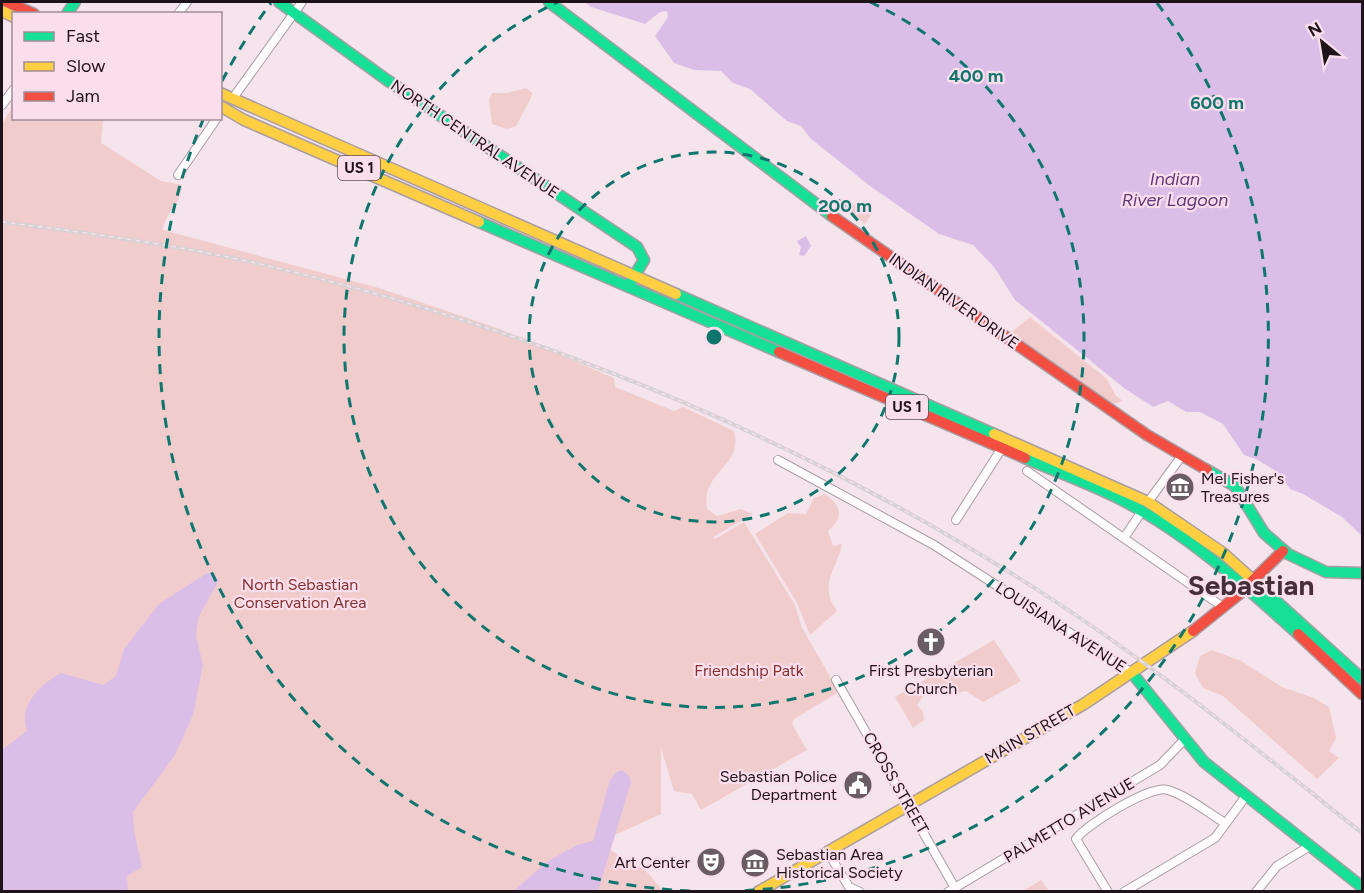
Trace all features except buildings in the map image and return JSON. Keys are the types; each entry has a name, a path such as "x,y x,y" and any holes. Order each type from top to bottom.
{"main road":[{"path":"7,2 30,12"},
{"name":"NORTH CENTRAL AVENUE","path":"279,2 294,7 387,80 637,247 644,260 632,280"},
{"name":"INDIAN RIVER DRIVE","path":"549,2 841,223 1181,456 1235,486 1246,498 1264,533 1283,551 1318,570 1330,573 1362,573"},
{"name":"US 1","path":"222,94 981,439 1145,506"},
{"path":"222,106 232,98"},
{"path":"222,107 249,107"},
{"name":"US 1","path":"222,108 244,120 502,223"},
{"name":"US 1","path":"632,280 1026,446 1205,539 1362,694"},
{"path":"981,439 996,439 1003,436"},
{"path":"1002,448 1026,446"},
{"name":"MAIN STREET","path":"758,891 1084,704 1132,673 1252,584 1283,551"},
{"name":"US 1","path":"1252,584 1362,679"},
{"name":"LOUISIANA AVENUE","path":"1132,673 1204,762 1362,887"}],"street":[{"path":"232,98 294,7 302,2"},
{"path":"2,105 12,92"},
{"path":"177,175 216,120"},
{"path":"956,520 1002,448"},
{"path":"1124,538 1181,456"},
{"name":"LOUISIANA AVENUE","path":"778,460 934,545 1132,673"},
{"path":"1027,471 1222,607"},
{"name":"CROSS STREET","path":"836,680 908,804 952,890"},
{"name":"PALMETTO AVENUE","path":"952,890 1160,765 1184,740"},
{"path":"1107,891 1076,839 1084,829 1151,791 1167,789 1225,823"},
{"path":"1124,891 1215,838 1246,796"},
{"path":"1256,891 1277,866 1311,846"},
{"path":"827,851 849,887 860,891"}],"green space":[{"path":"526,88 532,93 531,98 516,126 507,129 492,124 489,100 492,93 507,93"},
{"name":"North Sebastian Conservation Area","path":"12,108 12,120 103,120 101,143 161,181 182,185 179,197 163,230 379,288 500,329 614,378 615,387 674,411 683,407 734,431 733,453 710,486 707,509 717,516 741,509 753,514 713,537 715,539 744,522 795,605 802,628 839,692 794,719 792,724 807,750 701,810 692,794 674,791 661,748 661,814 615,835 610,850 645,870 663,891 2,891 2,124"},
{"path":"853,203 871,215 865,224 847,211"},
{"path":"1030,317 1107,379 1116,396 1123,401 1110,405 1008,335"},
{"path":"825,494 835,503 839,512 837,521 828,531 833,546 842,544 829,585 829,593 837,611 810,635 797,603 755,534 788,513 806,514 814,498"},
{"path":"994,640 1021,681 983,702 966,691 949,695 937,690 931,696 924,695 917,705 923,712 924,720 913,728 895,697"},
{"path":"1212,650 1241,661 1282,687 1314,698 1329,707 1336,738 1329,751 1339,758 1317,779 1223,696 1203,688 1195,673 1200,656"},
{"path":"1041,880 1049,891 1023,891"}],"water":[{"name":"Indian River Lagoon","path":"584,2 1362,2 1362,536 1342,517 1290,489 1279,473 1256,459 1244,455 1223,424 1200,412 1186,412 1168,401 1153,407 1124,388 1015,300 994,267 973,245 939,234 870,186 810,138 801,126 787,121 750,89 733,83 721,71 694,70 674,63 655,36 668,17 667,11 660,12 645,24 591,7"},
{"path":"806,236 811,246 804,256 799,255 801,248 797,241"},
{"path":"207,573 213,573 219,580 198,618 196,636 203,665 193,715 175,755 133,812 134,831 142,867 127,876 128,889 119,892 2,891 2,750 27,731 26,713 33,696 61,673 103,685 116,676 124,649 159,604"},
{"path":"622,770 629,776 631,782 598,891 514,891 545,863 577,845 593,841 610,780 616,772"}],"railway":[{"path":"2,222 182,248 344,285 444,314 544,347 738,426 924,521 1060,604 1192,699 1362,833"}],"traffic: fast":[{"path":"68,12 75,2"},
{"path":"279,2 387,80 637,247 644,260 630,283"},
{"path":"549,2 832,216"},
{"path":"479,222 779,352"},
{"path":"676,294 994,434"},
{"path":"1025,458 1110,494 1170,528 1236,579 1298,634"},
{"path":"1207,470 1235,486 1264,533 1288,554 1326,572 1362,573"},
{"path":"1254,581 1362,679"},
{"path":"1132,673 1204,762 1362,887"}],"traffic: slow":[{"path":"2,11 12,16"},
{"path":"222,94 676,294"},
{"path":"222,107 244,120 479,222"},
{"path":"994,434 1148,502 1223,553 1254,581"},
{"path":"758,892 1084,704 1193,631"}],"traffic: jam":[{"path":"7,2 30,12"},
{"path":"832,216 1147,435 1207,470"},
{"path":"779,352 1025,458"},
{"path":"1193,631 1238,595 1283,551"},
{"path":"1298,634 1362,694"}],"place":[{"name":"Mel Fisher's Treasures","path":"1180,487"},
{"name":"First Presbyterian Church","path":"931,642"},
{"name":"Sebastian Police Department","path":"858,785"},
{"name":"Art Center","path":"711,862"},
{"name":"Sebastian Area Historical Society","path":"755,863"}],"district":[{"name":"Sebastian","path":"1251,585"}],"park label":[{"name":"Friendship Patk","path":"749,670"}]}
